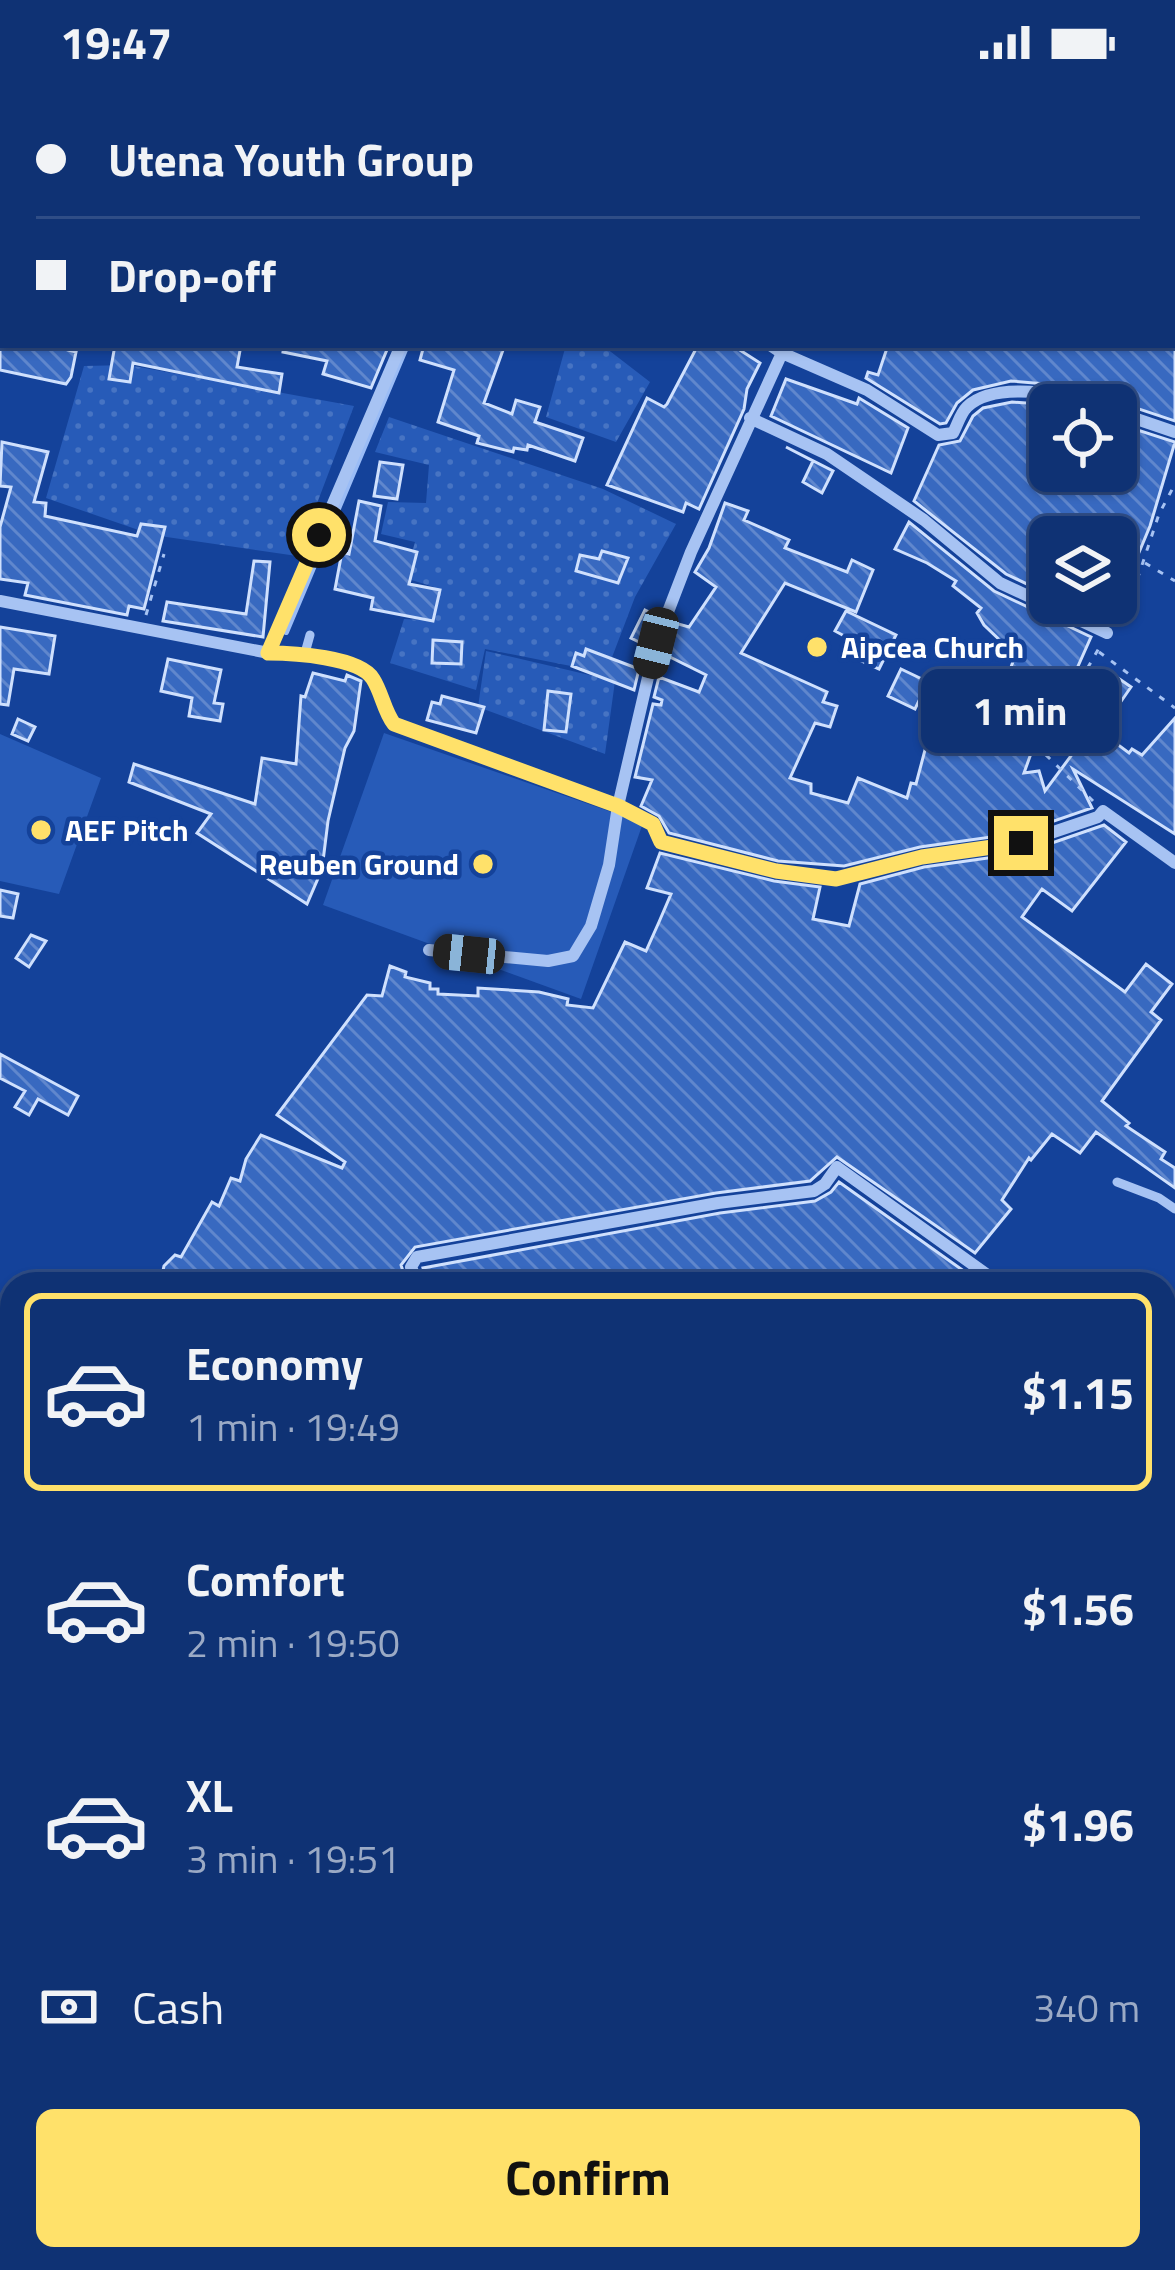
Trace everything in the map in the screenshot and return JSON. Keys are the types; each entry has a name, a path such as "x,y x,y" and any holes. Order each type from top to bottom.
{"street":[{"path":"268,653 400,348"},
{"path":"428,950 548,961 573,956 591,926 609,865 656,643 776,349 866,390 938,435 953,433 971,402 986,396 1029,395"},
{"path":"750,418 827,454 923,520 1000,583 1107,633"},
{"path":"1137,419 1175,432"},
{"path":"0,601 268,653 305,653 370,673 394,724 618,806 653,824 661,842 776,871 836,879 922,857 1021,843 1098,817 1103,811 1175,862"},
{"path":"413,1272 416,1257 718,1203 814,1191 837,1167 983,1272"}],"lane":[{"path":"305,653 310,635"},
{"path":"1117,1182 1175,1209"}],"path":[{"path":"1103,811 1045,754 1044,744 1135,586 1159,514 1175,484"},
{"path":"144,629 164,554"},
{"path":"1144,562 1175,581"},
{"path":"1097,650 1175,708"}],"shaded area":[{"path":"565,348 606,348 650,382 616,442 546,417"},
{"path":"128,365 354,406 297,556 153,535 46,498 84,366"},
{"path":"389,417 603,489 676,524 635,597 606,673 485,649 476,690 390,663 404,619 428,620 434,587 405,578 415,542 381,534 388,502 426,503 429,465 375,452"},
{"path":"486,651 615,681 605,754 478,707"},
{"name":"Reuben Ground","path":"384,733 643,823 581,999 323,905"},
{"name":"AEF Pitch","path":"0,734 101,778 59,894 0,881"}],"building":[{"path":"0,348 76,352 66,384 0,370"},
{"path":"114,348 240,348 237,367 282,374 279,393 133,363 130,382 109,379"},
{"path":"284,348 388,348 371,388 323,374 327,361 283,352"},
{"path":"423,348 503,350 484,403 512,414 516,400 540,407 535,422 583,438 575,461 528,445 527,450 514,448 513,452 477,443 479,436 438,422 454,370 420,360"},
{"path":"696,348 737,348 760,363 699,509 686,503 683,512 607,485 647,398 664,407"},
{"path":"887,348 1175,348 1175,421 1137,408 1137,384 1011,381 973,390 957,403 946,423 940,424 866,378 868,372 878,375"},
{"path":"786,379 857,404 859,398 908,428 891,473 771,416"},
{"path":"1029,403 1029,492 1137,492 1137,430 1175,442 1137,557 1137,516 1029,516 1029,585 1006,574 914,501 939,445 960,441 973,416 983,408"},
{"path":"2,442 48,452 34,502 46,503 45,516 137,536 141,524 165,527 144,609 129,606 127,615 25,595 28,583 0,579 0,527 11,487 0,486"},
{"path":"786,447 833,471 822,493 803,482 813,461"},
{"path":"380,462 403,465 397,499 374,496"},
{"path":"359,501 381,506 375,541 417,552 409,584 440,590 433,621 371,609 373,598 335,589 342,552 349,554"},
{"path":"725,503 748,511 744,520 789,540 785,548 847,572 852,560 873,570 856,612 785,583 741,653 827,692 823,702 837,706 830,727 815,723 790,778 811,784 811,793 848,803 858,778 907,798 911,783 916,784 934,716 984,742 1015,656 984,625 977,613 981,608 953,586 956,581 895,549 909,522 994,591 1029,608 1029,624 1064,624 1091,637 1058,711 1048,706 1024,773 1039,771 1045,791 1093,726 1129,753 1132,749 1142,755 1175,718 1175,834 1073,769 1092,808 1019,833 920,847 844,866 778,861 669,833 659,816 641,806 652,780 635,777 653,704 661,705 662,700 654,697 659,677 699,692 706,675 664,654 675,623 689,627 716,587 695,572"},
{"path":"602,551 628,558 618,583 576,571 580,555 599,559"},
{"path":"254,561 270,562 263,637 163,621 167,602 246,614"},
{"path":"645,610 656,615 645,645 631,638"},
{"path":"846,611 896,635 879,669 855,658 861,645 835,631"},
{"path":"0,627 55,636 49,674 14,669 8,705 0,704"},
{"path":"433,640 462,642 461,664 432,663"},
{"path":"586,649 639,669 634,690 572,666 576,653 584,656"},
{"path":"168,659 221,670 214,703 223,704 220,721 189,716 192,698 161,691"},
{"path":"901,669 928,682 915,709 888,696"},
{"path":"313,673 345,681 347,675 361,681 354,731 345,748 328,821 322,869 307,904 197,833 211,814 129,782 134,764 255,804 262,758 296,764 301,696 305,697"},
{"path":"1118,678 1131,687 1104,726 1091,717"},
{"path":"548,691 571,694 566,732 544,730"},
{"path":"442,696 484,707 476,733 427,720 432,702 440,704"},
{"path":"18,719 35,727 28,741 12,734"},
{"path":"1104,825 1126,842 1072,911 1042,889 1022,917 1125,992 1146,964 1172,984 1151,1012 1161,1020 1102,1101 1129,1123 1126,1126 1165,1152 1161,1159 1175,1168 1175,1188 1096,1132 1080,1153 1052,1134 1029,1158 1002,1200 1011,1209 975,1253 837,1157 810,1181 716,1193 415,1247 401,1265 403,1272 163,1272 175,1255 181,1257 212,1202 219,1206 231,1178 240,1181 246,1159 261,1135 342,1168 345,1162 277,1115 367,995 382,996 390,966 406,972 405,977 430,983 438,994 478,996 478,988 539,992 568,999 567,1005 593,1008 625,942 646,951 659,922 671,894 647,888 660,853 774,881 820,887 813,919 849,926 860,884 924,867 1023,853"},
{"path":"0,890 18,894 13,918 0,916"},
{"path":"31,935 46,941 29,967 16,958"},
{"path":"0,1054 78,1096 68,1115 38,1099 29,1115 15,1107 25,1091 0,1078"},
{"path":"839,1182 965,1272 424,1272 423,1268 720,1213 815,1201"}],"waterway":[{"path":"286,632 406,348"}],"place":[{"name":"Aipcea Church","path":"817,647"},
{"name":"AEF Pitch","path":"41,830"},
{"name":"Reuben Ground","path":"483,864"}],"route":[{"path":"319,535 268,653 305,653 363,669 372,676 394,724 618,806 653,824 661,842 776,871 836,879 922,857 1021,843"}]}
